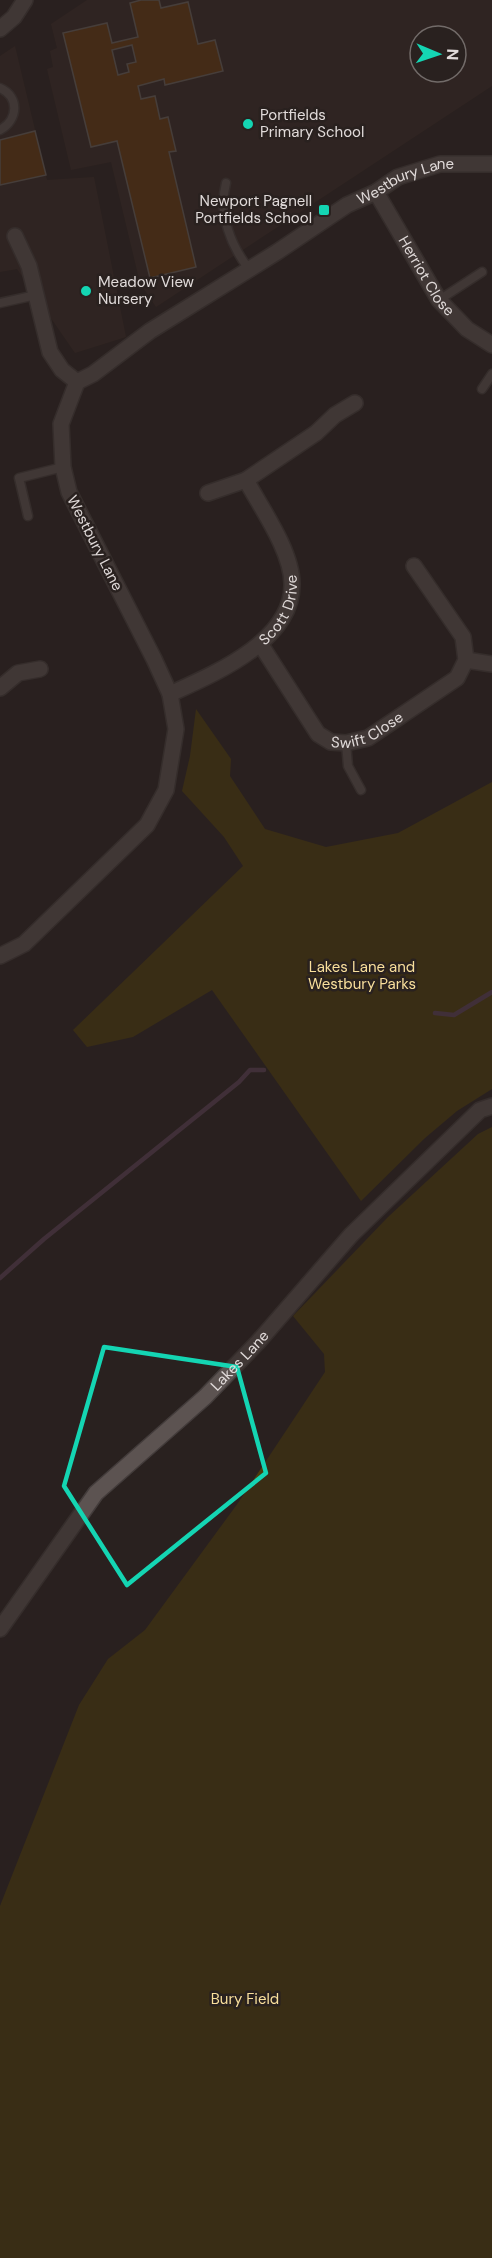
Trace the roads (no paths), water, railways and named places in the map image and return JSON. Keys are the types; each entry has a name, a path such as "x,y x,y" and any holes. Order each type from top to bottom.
{"street":[{"path":"0,30 14,17 26,0"},
{"name":"Westbury Lane","path":"0,956 24,944 147,825 166,790 176,729 170,694 69,492 63,466 62,424 77,382 93,374 150,331 347,205 376,192 398,177 440,164 492,164"},
{"name":"Herriot Close","path":"376,192 439,300 466,329 492,345"},
{"path":"15,236 29,266 50,352 62,370 77,382"},
{"path":"208,493 246,480 316,433 335,415 355,403"},
{"name":"Scott Drive","path":"170,694 208,676 261,645 284,613 290,598 292,583 288,563 246,480"},
{"path":"414,566 463,638 466,660 492,664"},
{"name":"Swift Close","path":"261,645 318,734 331,742 346,743 368,738 457,678 466,660"},
{"path":"0,688 18,673 40,669"},
{"name":"Lakes Lane","path":"0,1629 96,1493 205,1397 258,1342 351,1234 480,1110 492,1106"}],"lane":[{"path":"0,130 7,126 15,114 13,99 1,86"},
{"path":"226,183 223,194 231,242 249,269"},
{"path":"439,300 482,272"},
{"path":"0,303 36,295"},
{"path":"482,389 492,374"},
{"path":"28,516 19,478 63,466"},
{"path":"346,743 348,766 361,790"}],"waterway":[{"path":"435,1013 454,1015 492,992"},
{"path":"0,1278 44,1239 239,1082 250,1070 264,1070"}],"place":[{"name":"Portfields Primary School","path":"248,124"},
{"name":"Newport Pagnell Portfields School","path":"324,210"},
{"name":"Meadow View Nursery","path":"86,291"}],"park label":[{"name":"Lakes Lane and Westbury Parks","path":"362,976"},
{"name":"Bury Field","path":"245,1999"}]}
